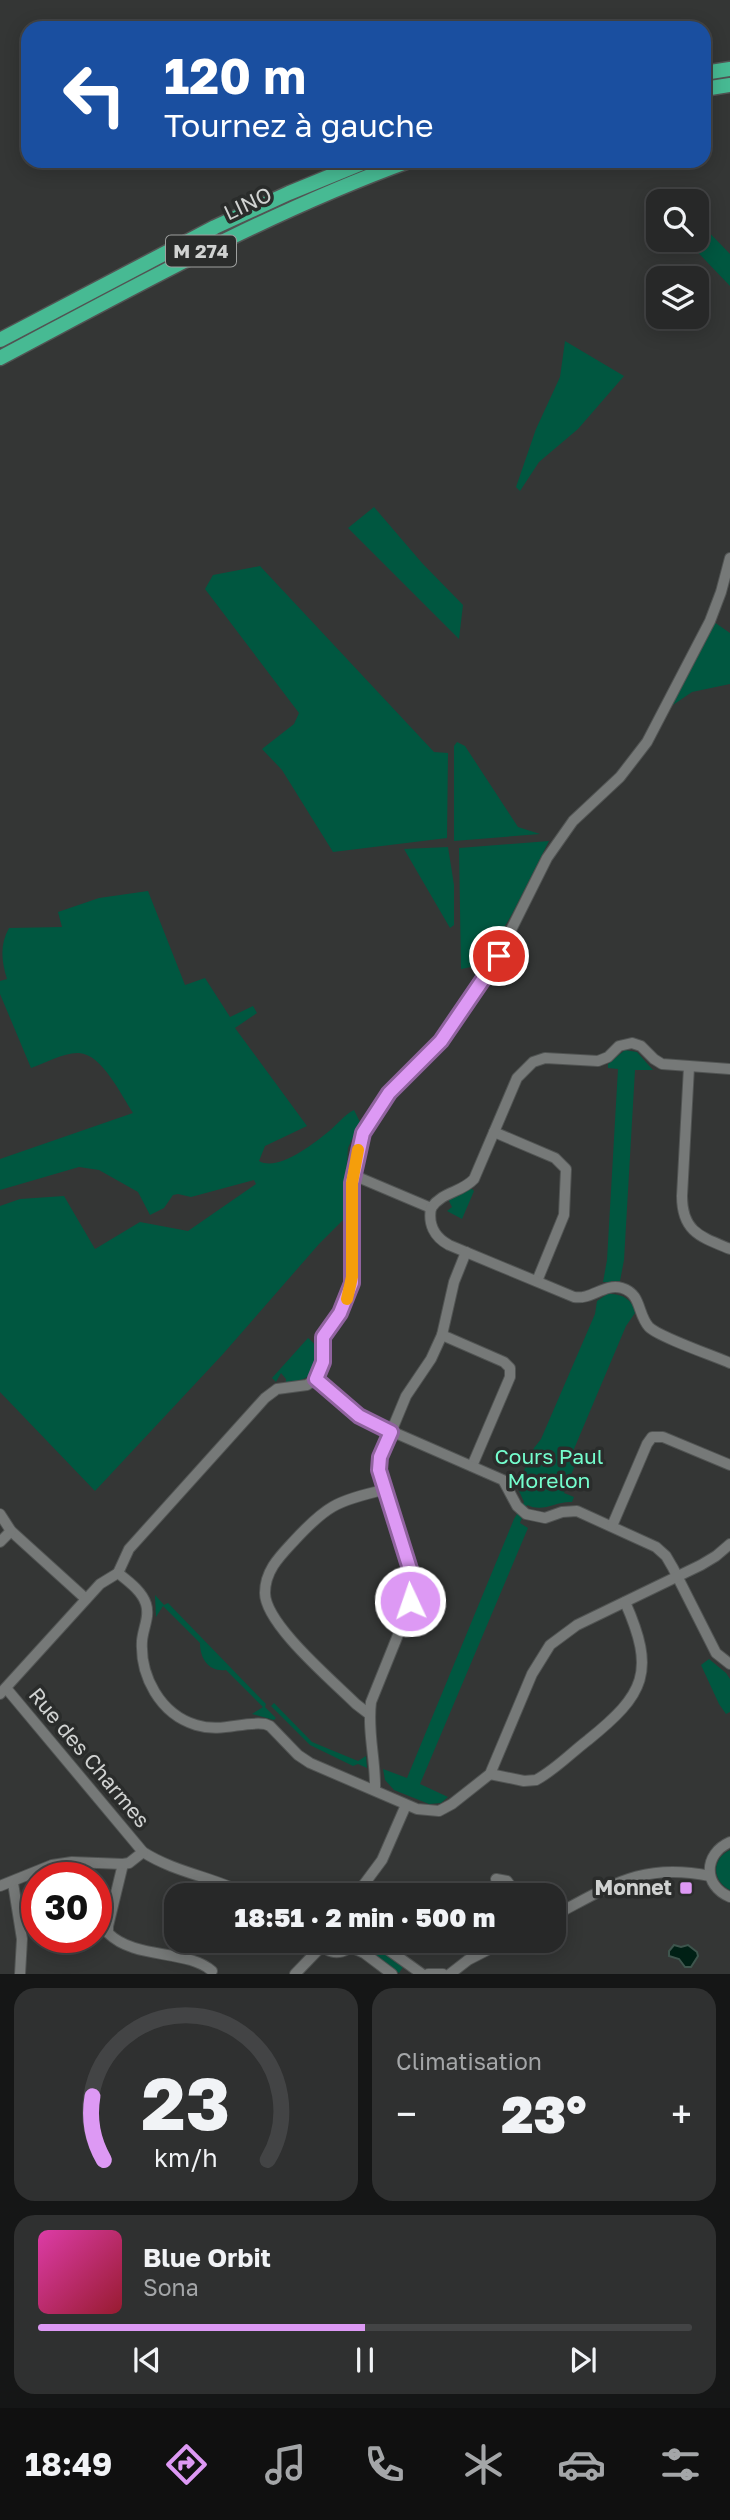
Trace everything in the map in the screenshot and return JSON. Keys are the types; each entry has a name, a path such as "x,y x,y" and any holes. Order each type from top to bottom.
{"highway":[{"path":"711,72 730,69"},
{"path":"711,88 730,85"},
{"name":"LINO","path":"0,340 215,227 289,192 349,168"},
{"name":"LINO","path":"0,358 217,242 295,205 392,168"}],"street":[{"path":"3,1691 104,1580 118,1573 129,1549 265,1398 277,1389 299,1388 316,1379 323,1362 323,1337 340,1313 352,1283 353,1175 363,1133 394,1086 441,1041 499,956 547,858 573,821 620,777 647,742 710,621 730,558"},
{"path":"730,1069 658,1062 641,1045 632,1042 619,1046 608,1056 598,1060 539,1059 527,1065 517,1078 474,1179 464,1188 441,1197 431,1208 430,1224 437,1236 449,1245 578,1298 590,1297 609,1287 623,1289 636,1298 644,1319 653,1331 730,1363"},
{"path":"689,1066 683,1214 694,1232 730,1249"},
{"path":"494,1132 555,1158 566,1169 564,1215 537,1282"},
{"path":"353,1175 431,1208"},
{"path":"375,1790 370,1703 410,1601 412,1588 406,1554 384,1490 379,1461 406,1396 425,1369 442,1335 454,1282 466,1252"},
{"path":"442,1335 504,1362 510,1368 510,1377 472,1466"},
{"path":"316,1379 359,1416 503,1480 517,1506 533,1517 545,1518 573,1510 656,1547 666,1556 678,1577 716,1653 730,1664"},
{"path":"612,1526 652,1437 663,1437 730,1465"},
{"path":"369,1714 284,1631 268,1608 265,1593 267,1578 275,1562 317,1516 351,1497 384,1490"},
{"path":"0,1514 11,1531 86,1599"},
{"path":"0,1542 11,1531"},
{"path":"118,1573 143,1596 147,1606 148,1616 142,1638 145,1669 156,1695 171,1711 193,1724 209,1728 265,1724 310,1763 425,1812 439,1811 452,1804 490,1774 531,1674 542,1655 561,1635 678,1577 716,1556 730,1544"},
{"path":"490,1774 524,1782 537,1780 623,1710 636,1689 642,1656 639,1636 625,1602"},
{"name":"Rue des Charmes","path":"3,1691 143,1852"},
{"path":"365,1883 382,1860 406,1805"},
{"path":"730,1842 716,1851 711,1859 710,1877 720,1892 730,1898"},
{"path":"0,1886 52,1865 72,1862 130,1863 143,1852 161,1863 220,1883"},
{"path":"123,1864 108,1933 132,1948 200,1964 214,1973"},
{"path":"566,1909 632,1876 661,1872 694,1872 710,1877"},
{"path":"496,1879 508,1883"},
{"path":"13,1883 22,1939 20,1974"},
{"path":"295,1974 312,1953"},
{"path":"364,1953 392,1974"},
{"path":"393,1953 422,1974"},
{"path":"450,1974 483,1953"},
{"path":"428,1974 443,1974"}],"green space":[{"path":"709,232 730,254 730,286 697,252 709,252"},
{"path":"565,341 624,376 578,429 539,462 520,491 516,487 536,429 560,377"},
{"path":"374,507 422,563 463,605 459,639 348,528"},
{"path":"260,566 434,752 448,753 447,838 333,852 282,770 262,749 294,724 299,713 205,589 213,575"},
{"path":"714,622 730,633 730,684 692,692 670,707"},
{"path":"457,742 465,746 518,827 540,834 454,841 454,746"},
{"path":"549,841 512,914 479,970 471,967 461,969 459,848"},
{"path":"448,847 454,885 454,925 450,928 404,849"},
{"path":"148,891 185,985 205,978 230,1017 253,1006 257,1013 235,1028 307,1126 265,1146 259,1161 276,1163 295,1155 354,1110 360,1122 348,1148 343,1220 95,1491 0,1392 0,1206 20,1199 64,1196 95,1249 140,1222 188,1231 256,1184 254,1180 191,1197 173,1195 164,1208 150,1215 138,1192 99,1170 79,1167 0,1190 0,1159 133,1113 103,1068 87,1055 68,1054 31,1068 0,994 0,981 7,979 3,946 9,928 62,927 58,912 99,898"},
{"name":"Cours Paul Morelon","path":"625,1050 637,1052 653,1070 635,1070 624,1260 620,1281 611,1281 610,1294 627,1299 635,1313 626,1326 574,1449 575,1465 564,1493 574,1497 572,1502 539,1508 527,1505 520,1523 528,1528 420,1784 448,1797 441,1803 429,1804 394,1790 385,1780 383,1769 407,1778 514,1519 524,1502 515,1482 518,1474 522,1475 541,1439 595,1314 597,1301 606,1295 607,1282 603,1282 607,1260 618,1069 608,1068 608,1064"},
{"path":"471,1188 474,1191 462,1219 447,1211 452,1207 447,1197"},
{"path":"308,1338 319,1353 316,1368 304,1379 296,1382 286,1383 281,1373 276,1382 272,1378"},
{"path":"155,1595 164,1605 168,1603 266,1704 265,1707 276,1718 274,1720 252,1714 263,1707 226,1670 210,1667 202,1654 200,1643 163,1606 156,1617"},
{"path":"709,1659 730,1679 730,1712 726,1714 701,1665"},
{"path":"274,1703 312,1742 358,1761 366,1756 367,1768 358,1764 353,1766 310,1745 271,1706"},
{"path":"730,1850 730,1890 720,1881 716,1870 719,1859"},
{"path":"371,1953 384,1953 403,1967 399,1973"}],"shaded area":[{"path":"674,1945 688,1945 697,1952 698,1956 691,1967 685,1967 679,1959 669,1956"}],"slow traffic":[{"path":"347,1299 352,1283 352,1183 358,1150"}],"place":[{"name":"Monnet","path":"686,1888"}],"route":[{"path":"410,1601 410,1569 379,1470 380,1457 391,1432 359,1416 316,1379 323,1362 323,1337 340,1313 352,1283 352,1183 363,1133 380,1104 400,1080 441,1041 499,956"}]}
